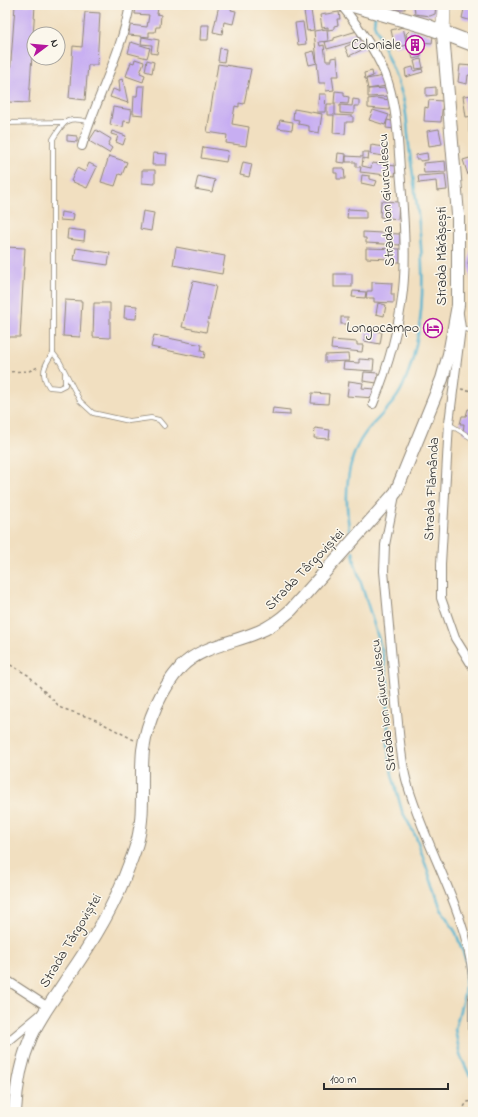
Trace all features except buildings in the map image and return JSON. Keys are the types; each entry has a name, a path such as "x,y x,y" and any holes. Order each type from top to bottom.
{"highway":[{"path":"353,5 426,26 443,34 473,44"}],"main road":[{"path":"443,34 444,5"},
{"name":"Strada Mărășești","path":"396,492 442,379 454,331 458,306 458,215 443,34"},
{"name":"Strada Târgoviștei","path":"15,1112 16,1098 25,1055 45,1010 93,939 128,870 138,839 141,815 144,745 148,727 167,686 181,667 193,658 212,648 259,632 277,623 291,610 396,492"}],"street":[{"path":"82,146 89,122 111,70 127,25 130,5"},
{"name":"Strada Ion Giurculescu","path":"341,5 376,56 388,82 396,120 401,180 403,288 400,312 389,358 373,404"},
{"name":"Strada Flămânda","path":"458,306 461,328 449,423 440,564 441,598 455,638 473,667"},
{"name":"Strada Ion Giurculescu","path":"396,492 385,545 384,571 400,746 406,778 414,806 461,924 470,952 473,977"},
{"path":"5,979 45,1010 5,1044"},
{"path":"473,996 473,1043"}],"lane":[{"path":"5,123 64,122 73,118 89,122"},
{"path":"64,122 54,139 53,353 80,401 93,413 129,421 151,418 159,420 164,426"},
{"path":"461,328 473,331"},
{"path":"53,353 44,365 43,373 49,387 59,388 65,385 65,372"},
{"path":"449,423 473,439"},
{"path":"473,707 471,712 473,713"}],"path":[{"path":"5,372 29,371 44,365"},
{"path":"453,387 473,391"},
{"path":"473,398 473,406"},
{"path":"5,662 28,675 61,708 94,719 144,745"},
{"path":"461,1112 467,1102 473,1101"}],"waterway":[{"path":"350,535 347,492 351,463 355,450 362,437 395,400 405,381 414,354 422,297 422,268 418,210 405,106 398,82 374,24 375,16"},
{"path":"353,552 355,564 382,650 388,683 388,748 392,774 402,811 416,837 441,909 456,933 467,963 464,995 455,1029 460,1055 469,1074 473,1078"}],"place":[{"name":"Coloniale","path":"415,45"},
{"name":"Longocampo","path":"433,328"}]}
